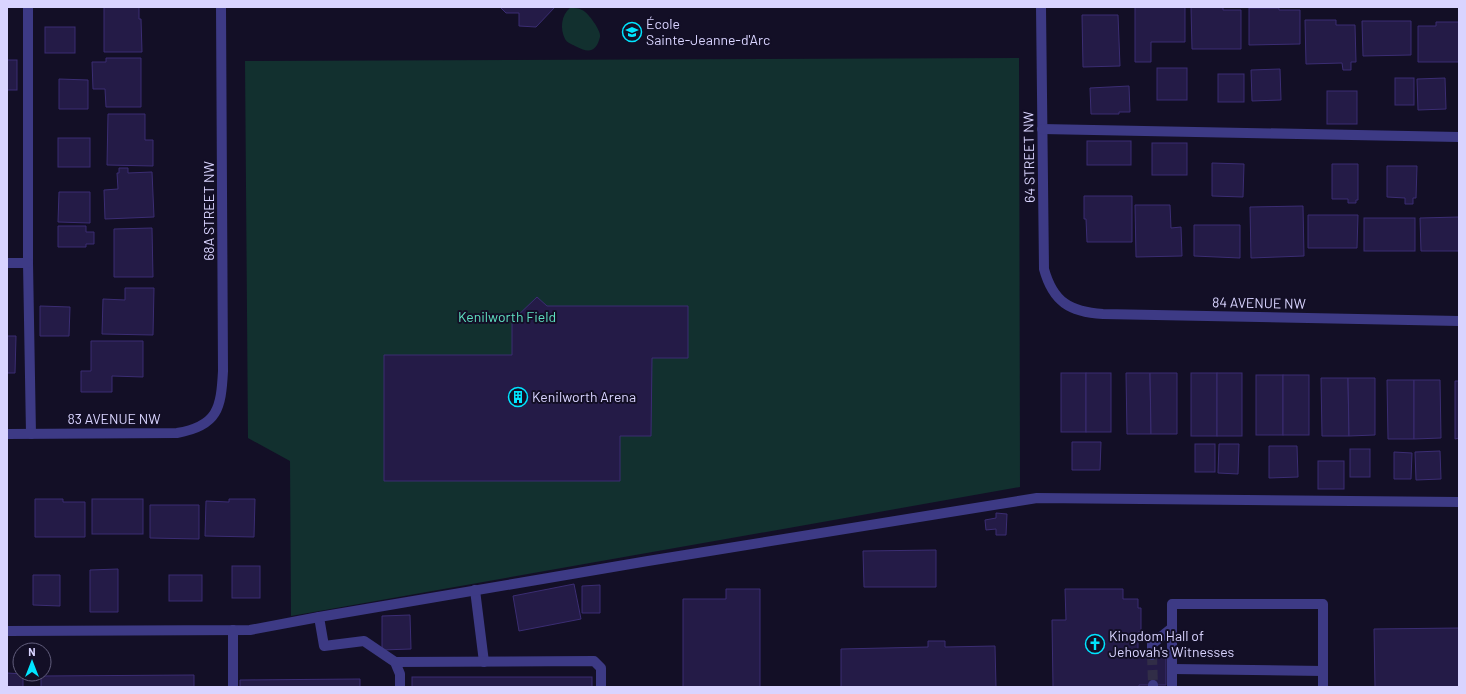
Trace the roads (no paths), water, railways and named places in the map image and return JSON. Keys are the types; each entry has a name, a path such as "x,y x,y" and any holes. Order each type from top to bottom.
{"street":[{"path":"28,7 30,434"},
{"name":"68A STREET NW","path":"214,414 222,396 224,371 221,7"},
{"name":"64 STREET NW","path":"1041,7 1044,269 1050,287 1062,301"},
{"path":"1042,129 1459,137"},
{"path":"7,263 28,263"},
{"name":"84 AVENUE NW","path":"1062,301 1073,308 1087,313 1459,321"},
{"name":"83 AVENUE NW","path":"7,434 177,433 200,427 214,414"},
{"path":"7,631 250,630 475,590 1037,498 1459,502"},
{"path":"475,590 484,662"},
{"path":"1172,687 1172,604 1323,604 1323,687"},
{"path":"319,617 324,646 364,641 394,662 400,674 400,687"},
{"path":"1152,655 1152,644 1172,628"},
{"path":"233,630 233,687"},
{"path":"394,662 594,661 601,668 601,687"},
{"path":"1172,669 1323,671"}],"tunnel":[{"path":"1152,655 1153,685"}],"place":[{"name":"École Sainte-Jeanne-d'Arc","path":"632,32"},
{"name":"Kenilworth Arena","path":"518,397"},
{"name":"Kingdom Hall of Jehovah's Witnesses","path":"1095,644"}],"park label":[{"name":"Kenilworth Field","path":"507,317"}]}
